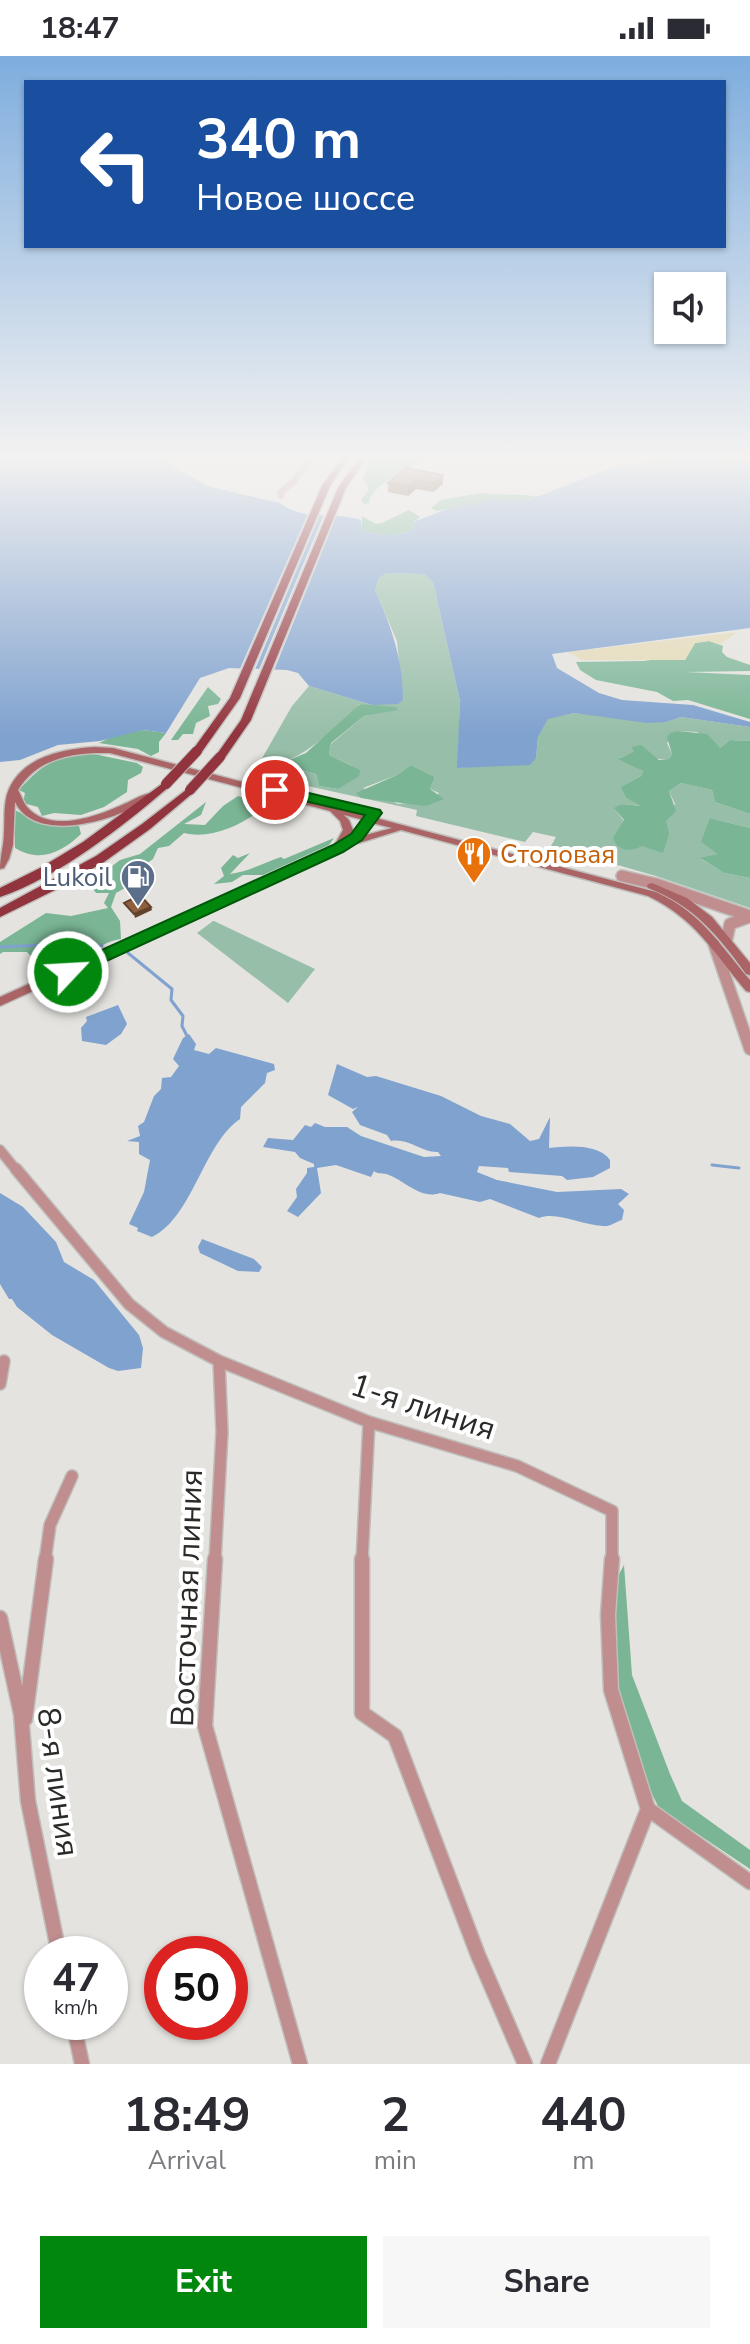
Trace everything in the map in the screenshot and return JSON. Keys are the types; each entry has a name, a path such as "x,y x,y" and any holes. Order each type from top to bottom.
{"highway":[{"path":"0,893 81,849 122,822 197,751 226,713 240,686 300,548"},
{"path":"0,915 158,820 220,757 246,720 316,548"}],"main road":[{"path":"0,866 10,829 17,781 43,760 67,752 96,749 131,754 622,876 682,898 709,918 750,971"},
{"path":"234,781 324,807 372,816"},
{"path":"14,789 29,814 43,820 73,823 121,810 164,785"},
{"path":"324,807 340,816 346,824 347,836 338,848"},
{"path":"338,848 356,837 372,816"},
{"path":"0,1002 338,848 377,833 412,826 645,891 685,911 711,936 750,988"},
{"path":"0,994 49,981"}],"street":[{"path":"622,876 656,884 750,917"},
{"path":"727,938 728,927 733,921 750,917"},
{"path":"711,936 750,1049"},
{"name":"1-я линия","path":"0,1150 129,1304 164,1332 219,1361 369,1422 517,1466 612,1511 614,1530 608,1615 611,1690 648,1809"},
{"path":"0,1384 4,1361"},
{"name":"Восточная линия","path":"219,1361 222,1432 205,1726 300,2064"},
{"path":"369,1422 362,1522 362,1713 395,1736 478,1955 525,2064"},
{"path":"23,1735 50,1525 72,1476"},
{"name":"8-я линия","path":"0,1618 23,1735 28,1801 55,1936"},
{"path":"548,2064 648,1809 750,1882"},
{"path":"77,2040 82,2064"}],"green space":[{"path":"387,573 424,574 433,582 460,701 458,768 536,758 538,737 548,718 574,713 665,722 681,717 750,727 750,741 730,740 720,748 697,732 678,731 667,743 672,754 669,759 640,755 620,758 643,771 641,776 620,787 626,798 642,806 622,804 615,809 642,846 666,840 666,821 675,804 669,791 681,783 712,790 715,802 750,814 750,828 710,818 719,854 701,859 724,873 750,878 750,908 656,876 551,846 556,837 533,832 525,842 416,816 417,810 253,774 292,706 309,686 372,705 403,700 397,641 375,590 379,578","holes":["359,704 398,709 364,716 331,744 329,755 352,766 338,789 319,786 316,774 298,769 290,759 327,735","411,765 435,777 430,789 439,793 426,806 418,802 398,804 363,788 397,775"]},
{"path":"709,641 723,646 722,652 727,657 750,665 750,671 686,672 750,675 750,719 688,700 673,701 657,692 596,680 580,670 576,662 644,661 673,657 685,660 695,643"},
{"path":"208,687 221,699 218,704 208,706 210,716 196,723 193,734 183,734 178,740 171,740"},
{"path":"360,704 396,707 398,710 364,716 331,743 329,755 360,770 359,776 338,789 319,786 316,774 298,769 289,760 306,753"},
{"path":"143,730 166,733 159,742 159,752 151,756 138,749 99,743 118,734"},
{"path":"678,731 707,734 720,748 730,740 750,741 750,814 715,802 712,790 681,783 669,791 676,811 666,821 669,834 663,853 642,846 629,850 621,848 613,838 624,820 614,808 622,804 641,806 626,798 620,787 641,776 643,771 618,759 634,752 632,747 641,745 659,760 669,759 672,754 667,737"},
{"path":"89,753 143,767 141,773 128,780 127,792 104,807 81,815 54,813 42,816 38,807 23,803 25,793 19,790 35,774 58,760"},
{"path":"411,765 435,777 430,789 444,799 426,806 361,798 356,793 397,775"},
{"path":"238,796 267,805 228,829 195,835 184,833 169,846 158,848 153,859 135,872 134,883 116,893 111,907 120,921 121,939 72,961 65,962 63,955 62,960 54,963 51,959 37,972 29,969 33,958 27,952 0,954 0,942 46,913 71,916 108,908 104,903 109,893 96,893 89,884 120,860 140,854 206,802 201,815 184,824 205,825"},
{"path":"15,810 43,825 79,826 81,834 50,854 24,852 15,848"},
{"path":"710,818 750,828 750,878 724,873 700,858 718,854 701,842"},
{"path":"334,838 329,845 263,875 243,875 232,882 214,884 224,876 221,868 233,855 238,858 250,853 230,874 281,857 284,859"},
{"path":"213,921 315,969 288,1003 197,933"},
{"path":"624,1565 632,1675 670,1774 682,1801 750,1850 750,1869 659,1808 639,1768 614,1691 611,1618 617,1578"}],"sand":[{"path":"738,632 720,644 709,641 695,643 685,660 582,660 568,652"}],"water":[{"path":"0,548 750,548 750,628 552,654 557,668 599,693 622,700 693,705 750,722 750,727 681,717 647,723 574,713 548,719 538,737 536,758 530,765 457,768 460,701 433,582 424,574 387,573 379,578 375,590 398,657 403,700 398,704 372,705 309,686 298,673 287,670 229,668 200,678 166,733 143,730 100,741 58,745 20,760 0,762"},
{"path":"118,1005 127,1024 121,1034 106,1045 82,1041 81,1028 87,1021 86,1017"},
{"path":"189,1034 196,1044 194,1050 209,1054 216,1048 274,1064 275,1070 267,1073 265,1083 241,1107 240,1119 216,1145 178,1214 152,1237 129,1224 144,1192 150,1160 139,1154 139,1142 127,1141 140,1136 138,1126 144,1122 154,1096 161,1089 162,1078 171,1077 179,1066 173,1059 183,1038"},
{"path":"337,1064 367,1077 376,1076 441,1096 481,1116 510,1124 530,1141 539,1139 550,1117 549,1148 590,1148 610,1160 610,1168 593,1177 567,1180 562,1176 509,1172 508,1168 479,1166 477,1172 497,1180 557,1192 621,1189 629,1194 618,1204 624,1210 622,1220 606,1226 554,1216 539,1218 490,1199 480,1202 440,1193 426,1194 386,1174 374,1171 371,1177 336,1165 317,1168 321,1193 298,1217 287,1211 297,1197 296,1189 307,1168 314,1167 314,1164 300,1158 295,1152 263,1147 268,1138 293,1140 305,1125 311,1127 315,1123 325,1127 347,1127 361,1136 424,1157 441,1156 438,1152 391,1141 387,1135 360,1125 352,1112 358,1107 353,1109 328,1095"},
{"path":"0,1193 23,1207 56,1242 64,1262 94,1280 139,1335 143,1348 141,1368 118,1371 109,1368 52,1335 9,1299 0,1284"},
{"path":"202,1239 254,1259 262,1267 259,1272 238,1271 200,1253 198,1247"}],"pier":[{"path":"293,548 306,548 254,672 239,671"},
{"path":"310,548 324,548 273,673 258,672"}],"building":[{"name":"Lukoil","path":"140,895 151,907 134,914 124,903"}],"waterway":[{"path":"0,947 80,943 102,946"},
{"path":"128,953 172,989 171,1000 183,1016 182,1026 187,1036"},
{"path":"712,1165 739,1168"}],"place":[{"name":"Столовая","path":"474,885"},
{"name":"Lukoil","path":"138,908"}],"route":[{"path":"68,972 348,843 375,813 275,790"}]}
